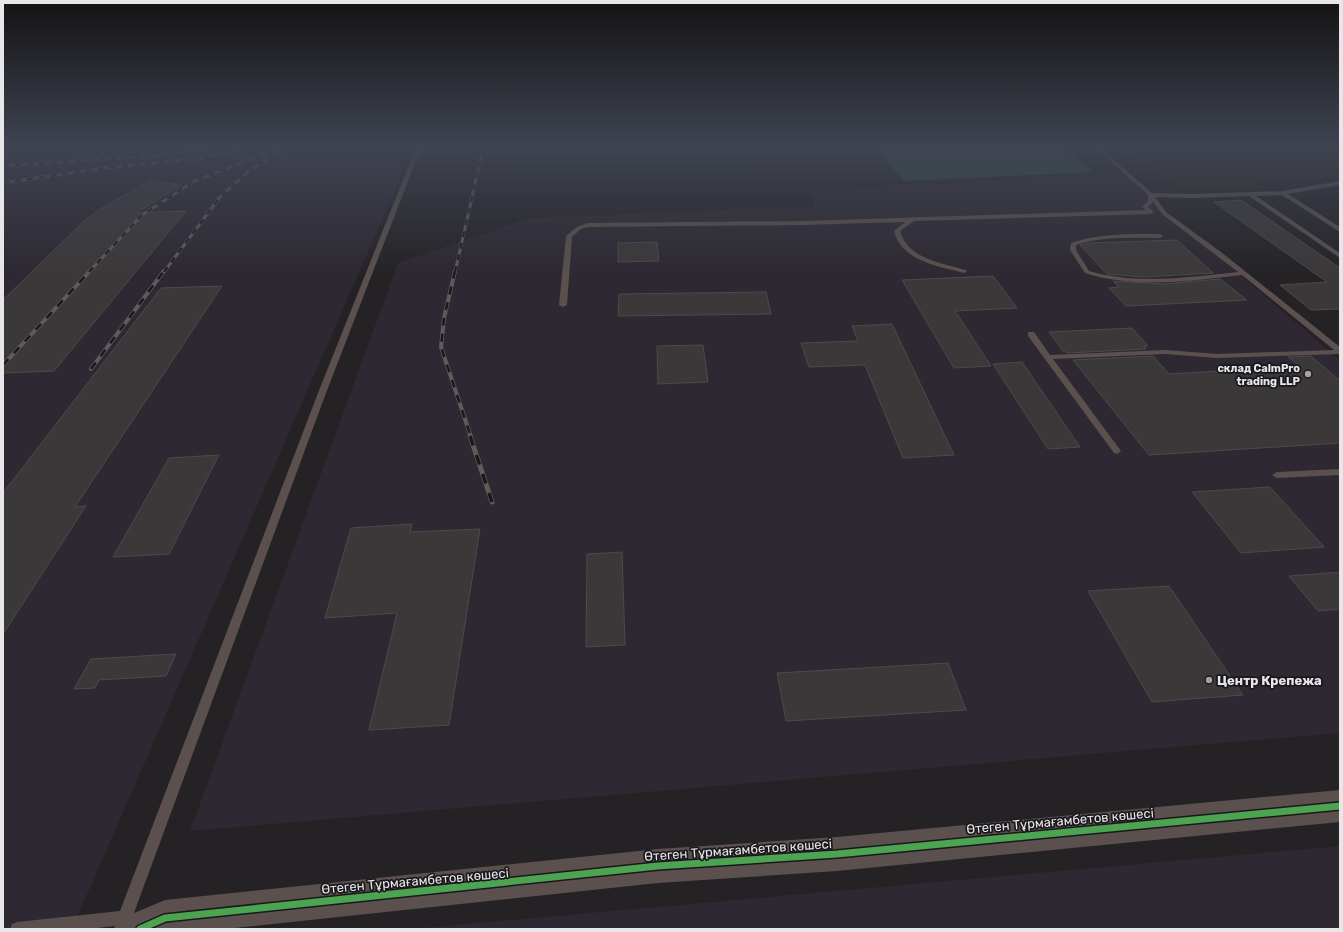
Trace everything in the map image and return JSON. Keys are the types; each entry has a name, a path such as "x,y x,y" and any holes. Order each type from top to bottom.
{"street":[{"name":"Өтеген Тұрмағамбетов көшесі","path":"129,925 165,918 658,866 837,854 1340,806"}],"lane":[{"path":"17,929 129,925 322,393 403,188"},
{"path":"1144,188 1151,195 1164,212 1340,351"},
{"path":"1151,195 1283,193 1309,188"},
{"path":"1283,193 1340,230"},
{"path":"1251,194 1340,256"},
{"path":"1151,195 1151,202 1145,207 1151,212"},
{"path":"562,305 569,236 579,228 588,225 803,223 1164,212"},
{"path":"914,220 902,226 897,231 898,238 905,248 922,259 964,271"},
{"path":"1160,236 1115,236 1083,240 1073,244 1072,250 1087,272 1109,279 1142,279 1243,273"},
{"path":"1031,334 1117,451"},
{"path":"1048,357 1165,352 1217,356 1340,351"},
{"path":"1277,476 1340,472"}],"shaded area":[{"path":"3,188 396,188 72,929 3,929"},
{"path":"858,188 1140,188 1340,360 1340,733 190,831 398,263 529,218 815,206 812,191"},
{"path":"1221,188 1265,188 1266,189"},
{"path":"1340,846 1340,929 410,929"}],"building":[{"path":"137,188 175,188 136,213 186,211 54,371 3,373 3,300 83,222 102,208"},
{"path":"1241,200 1340,268 1340,309 1311,310 1280,285 1327,282 1214,202"},
{"path":"1177,240 1213,273 1144,277 1107,274 1080,245 1089,243"},
{"path":"657,242 659,261 618,262 618,243"},
{"path":"993,276 1017,308 955,311 991,366 954,368 902,280"},
{"path":"1220,279 1247,300 1126,306 1109,288 1119,287 1113,281 1163,284"},
{"path":"222,286 75,507 86,506 3,634 3,493 161,288"},
{"path":"766,292 771,314 618,316 619,294"},
{"path":"892,324 954,455 903,458 865,365 809,367 801,343 858,341 852,326"},
{"path":"1132,328 1148,346 1144,346 1146,349 1068,353 1063,351 1049,332"},
{"path":"703,345 708,382 658,384 657,346"},
{"path":"1153,356 1169,374 1299,366 1288,357 1311,356 1340,381 1340,443 1149,455 1073,360"},
{"path":"1022,362 1080,447 1048,449 993,364"},
{"path":"219,455 169,554 113,557 169,458"},
{"path":"1270,487 1324,547 1241,553 1192,492"},
{"path":"412,524 410,532 480,529 449,725 369,730 397,613 325,618 351,528"},
{"path":"622,552 625,645 586,647 587,554"},
{"path":"1340,572 1340,609 1318,611 1289,576"},
{"path":"1169,586 1243,695 1152,702 1088,591"},
{"path":"176,654 166,676 99,680 95,688 74,689 91,659"},
{"path":"948,663 966,710 786,721 777,673"}],"railway":[{"path":"89,272 142,215 183,188"},
{"path":"164,272 220,197 229,188"},
{"path":"455,272 474,188"},
{"path":"3,365 90,271"},
{"path":"91,369 164,271"},
{"path":"455,271 444,318 441,347 471,437"},
{"path":"470,436 492,502"}],"cycle path":[{"path":"140,929 165,918 372,895 658,866 837,854 1340,806"}],"place":[{"name":"склад CalmPro trading LLP","path":"1308,374"},
{"name":"Центр Крепежа","path":"1209,680"}]}
